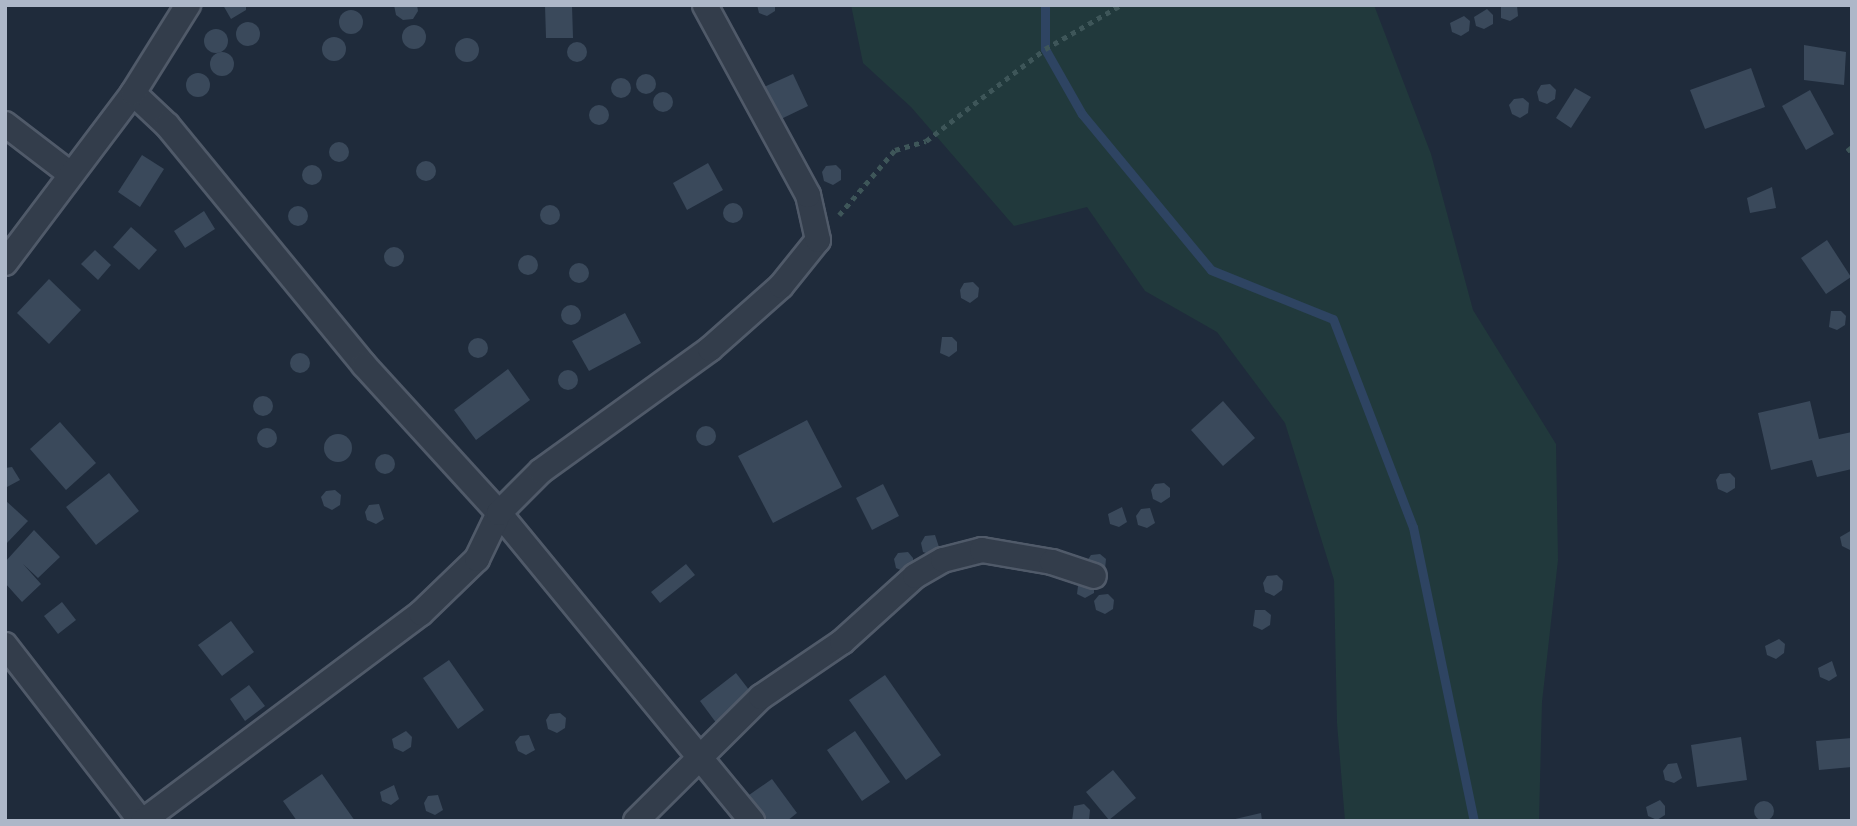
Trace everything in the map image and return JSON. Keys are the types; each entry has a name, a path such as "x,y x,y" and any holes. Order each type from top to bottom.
{"street":[{"path":"5,263 69,173 133,93 188,5"},
{"path":"5,645 142,821 421,613 477,559 499,513 541,471 710,349 781,286 818,240 808,195 705,5"},
{"path":"133,93 167,125 364,365 499,513 700,753 752,821"},
{"path":"5,124 69,173"},
{"path":"636,821 700,753 761,697 842,642 915,576 943,560 982,550 1052,562 1094,576"}],"path":[{"path":"818,240 895,150 926,141 1045,49 1121,5"}],"green space":[{"path":"851,5 1374,5 1431,154 1473,310 1556,444 1558,560 1542,702 1539,821 1345,821 1337,723 1334,580 1285,423 1217,332 1145,291 1087,207 1014,226 911,107 863,63"}],"building":[{"path":"223,5 246,5 246,10 231,19"},
{"path":"394,5 417,5 418,11 413,19 403,20 396,15"},
{"path":"545,5 572,5 573,38 546,38"},
{"path":"757,5 775,5 775,11 767,16 759,13"},
{"path":"1501,5 1517,5 1518,16 1510,21 1501,18"},
{"path":"1487,9 1493,15 1493,24 1484,29 1476,26 1474,17"},
{"path":"351,10 359,14 363,22 359,30 351,34 343,30 339,22 343,14"},
{"path":"1464,16 1470,21 1469,31 1461,36 1452,32 1450,23"},
{"path":"248,22 256,26 260,34 256,42 248,46 240,42 236,34 240,26"},
{"path":"414,25 422,29 426,37 422,45 414,49 406,45 402,37 406,29"},
{"path":"216,29 224,33 228,41 224,49 216,53 208,49 204,41 208,33"},
{"path":"334,37 342,41 346,49 342,57 334,61 326,57 322,49 326,41"},
{"path":"467,38 475,42 479,50 475,58 467,62 459,58 455,50 459,42"},
{"path":"577,42 584,45 587,52 584,59 577,62 570,59 567,52 570,45"},
{"path":"1804,45 1846,52 1844,85 1804,80"},
{"path":"222,52 230,56 234,64 230,72 222,76 214,72 210,64 214,56"},
{"path":"1751,68 1765,107 1705,129 1690,90"},
{"path":"198,73 206,77 210,85 206,93 198,97 190,93 186,85 190,77"},
{"path":"646,74 653,77 656,84 653,91 646,94 639,91 636,84 639,77"},
{"path":"793,74 808,106 779,120 764,87"},
{"path":"621,78 628,81 631,88 628,95 621,98 614,95 611,88 614,81"},
{"path":"1550,84 1556,90 1555,99 1547,104 1539,101 1537,92 1541,85"},
{"path":"1575,88 1591,97 1571,128 1556,118"},
{"path":"1810,90 1834,134 1806,150 1782,106"},
{"path":"663,92 670,95 673,102 670,109 663,112 656,109 653,102 656,95"},
{"path":"1523,98 1529,103 1528,113 1520,118 1512,114 1509,105 1514,99"},
{"path":"599,105 606,108 609,115 606,122 599,125 592,122 589,115 592,108"},
{"path":"339,142 346,145 349,152 346,159 339,162 332,159 329,152 332,145"},
{"path":"142,155 164,169 140,207 118,192"},
{"path":"426,161 433,164 436,171 433,178 426,181 419,178 416,171 419,164"},
{"path":"708,163 723,190 687,210 673,183"},
{"path":"312,165 319,168 322,175 319,182 312,185 305,182 302,175 305,168"},
{"path":"836,165 841,170 841,180 833,185 824,181 822,172 826,166"},
{"path":"1772,187 1776,208 1750,213 1747,198"},
{"path":"733,203 740,206 743,213 740,220 733,223 726,220 723,213 726,206"},
{"path":"550,205 557,208 560,215 557,222 550,225 543,222 540,215 543,208"},
{"path":"298,206 305,209 308,216 305,223 298,226 291,223 288,216 291,209"},
{"path":"204,211 215,229 185,248 174,231"},
{"path":"131,227 157,250 139,270 113,247"},
{"path":"1827,240 1851,277 1826,294 1801,258"},
{"path":"394,247 401,250 404,257 401,264 394,267 387,264 384,257 387,250"},
{"path":"95,250 111,265 98,280 81,264"},
{"path":"528,255 535,258 538,265 535,272 528,275 521,272 518,265 521,258"},
{"path":"579,263 586,266 589,273 586,280 579,283 572,280 569,273 572,266"},
{"path":"49,279 81,310 49,344 17,313"},
{"path":"973,282 979,288 978,297 970,303 961,298 960,290 964,283"},
{"path":"571,305 578,308 581,315 578,322 571,325 564,322 561,315 564,308"},
{"path":"1831,311 1841,311 1846,316 1845,325 1837,330 1829,327"},
{"path":"625,313 641,343 589,371 572,341"},
{"path":"942,337 952,337 957,342 957,351 949,357 940,353"},
{"path":"478,338 485,341 488,348 485,355 478,358 471,355 468,348 471,341"},
{"path":"300,353 307,356 310,363 307,370 300,373 293,370 290,363 293,356"},
{"path":"508,369 530,400 476,440 454,410"},
{"path":"568,370 575,373 578,380 575,387 568,390 561,387 558,380 561,373"},
{"path":"263,396 270,399 273,406 270,413 263,416 256,413 253,406 256,399"},
{"path":"1223,401 1255,438 1223,466 1191,430"},
{"path":"1810,401 1819,439 1852,432 1852,469 1817,477 1812,460 1771,470 1758,413"},
{"path":"807,420 842,487 773,523 738,456"},
{"path":"60,422 96,463 66,490 30,449"},
{"path":"706,426 713,429 716,436 713,443 706,446 699,443 696,436 699,429"},
{"path":"267,428 274,431 277,438 274,445 267,448 260,445 257,438 260,431"},
{"path":"338,434 348,438 352,448 348,458 338,462 328,458 324,448 328,438"},
{"path":"385,454 392,457 395,464 392,471 385,474 378,471 375,464 378,457"},
{"path":"12,467 20,480 7,487 5,468"},
{"path":"109,473 139,511 96,545 66,507"},
{"path":"1730,473 1735,478 1735,488 1727,493 1718,489 1716,480 1720,474"},
{"path":"1164,483 1170,488 1170,497 1161,503 1153,499 1151,490 1155,484"},
{"path":"883,484 899,516 872,530 856,498"},
{"path":"335,490 341,495 340,505 332,510 324,506 321,497 326,491"},
{"path":"5,500 28,521 5,545"},
{"path":"379,504 384,519 376,524 367,520 365,512 369,505"},
{"path":"1122,507 1127,522 1119,527 1110,524 1108,514"},
{"path":"1150,508 1155,523 1147,528 1138,525 1136,516 1141,509"},
{"path":"34,530 60,557 38,578 23,564 41,584 22,602 5,583 5,562"},
{"path":"1852,530 1850,550 1842,546 1840,537"},
{"path":"935,535 940,550 932,555 923,552 921,543 925,536"},
{"path":"908,552 913,558 913,567 905,572 896,568 894,559 898,553"},
{"path":"1100,554 1106,559 1105,569 1097,574 1087,561 1091,555"},
{"path":"686,564 695,575 660,603 651,592"},
{"path":"1277,575 1283,581 1282,590 1274,596 1265,592 1263,583 1267,576"},
{"path":"1079,578 1094,583 1094,593 1085,598 1077,594"},
{"path":"1108,594 1114,600 1113,609 1105,614 1096,610 1094,601 1099,595"},
{"path":"62,602 76,620 58,634 44,616"},
{"path":"1255,610 1265,610 1271,615 1270,625 1262,630 1253,626"},
{"path":"231,621 254,652 222,676 198,645"},
{"path":"1779,639 1785,644 1784,653 1776,659 1767,655 1765,646"},
{"path":"449,660 484,710 458,729 423,678"},
{"path":"1832,661 1837,676 1829,681 1820,677 1818,668"},
{"path":"736,673 753,695 717,724 700,701"},
{"path":"885,675 941,755 906,780 849,700"},
{"path":"249,685 265,706 245,721 230,699"},
{"path":"560,713 566,718 565,728 557,733 548,729 546,720 550,714"},
{"path":"406,731 412,737 411,747 403,752 394,748 392,739"},
{"path":"855,731 890,782 862,801 827,750"},
{"path":"529,735 535,750 526,755 518,751 515,742 520,736"},
{"path":"1741,737 1747,780 1697,787 1691,745"},
{"path":"1852,738 1852,767 1819,770 1816,741"},
{"path":"1677,763 1682,778 1674,783 1665,780 1663,771 1668,764"},
{"path":"1113,770 1136,798 1109,820 1086,792"},
{"path":"322,774 355,821 297,821 283,801"},
{"path":"772,779 797,813 787,821 768,821 749,795"},
{"path":"394,785 399,799 391,805 382,801 380,792"},
{"path":"438,795 443,810 435,815 426,811 424,803 428,796"},
{"path":"1660,800 1665,806 1665,815 1657,820 1648,816 1646,807"},
{"path":"1764,801 1771,804 1774,811 1771,818 1764,821 1757,818 1754,811 1757,804"},
{"path":"1084,804 1090,810 1089,820 1072,821 1074,806"},
{"path":"1261,813 1262,821 1231,821 1231,820"}],"waterway":[{"path":"1045,5 1045,49 1082,114 1211,270 1333,319 1413,527 1474,821"}]}
